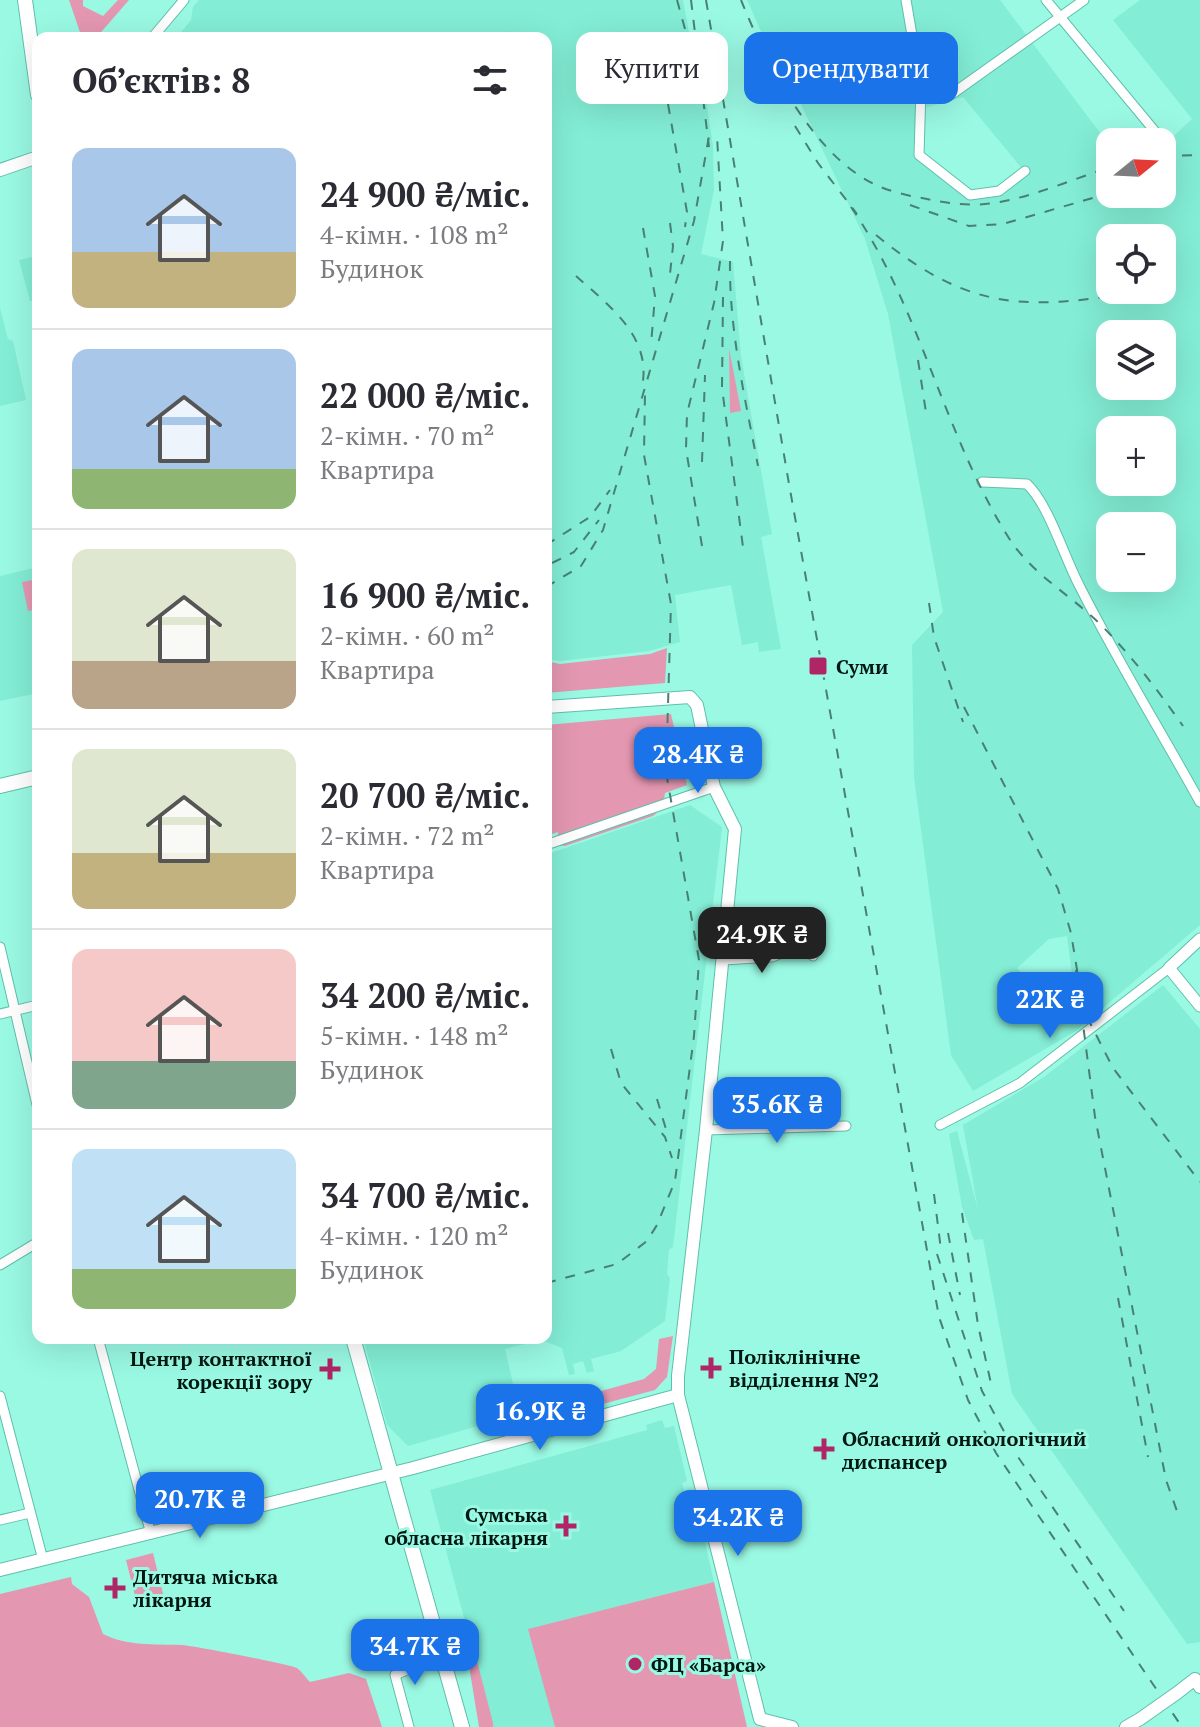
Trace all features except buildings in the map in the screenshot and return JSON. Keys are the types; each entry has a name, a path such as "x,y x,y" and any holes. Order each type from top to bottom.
{"main road":[{"path":"25,0 32,51"},
{"path":"0,170 32,159"},
{"path":"552,707 685,696 697,705 714,787 735,829 678,1395 761,1723 792,1727"},
{"path":"0,786 32,778"},
{"path":"355,1344 462,1727"},
{"path":"0,1570 392,1473 678,1395"},
{"path":"1126,1727 1198,1680"}],"street":[{"path":"157,32 184,0"},
{"path":"906,0 921,88 919,155 970,195 999,191 1025,171"},
{"path":"1046,0 1152,128"},
{"path":"958,90 1084,0"},
{"path":"982,482 1027,484 1041,499 1059,547 1097,622 1200,802"},
{"path":"552,843 714,787"},
{"path":"940,1125 1020,1083 1169,968 1200,939"},
{"path":"723,960 772,957 810,942 813,956"},
{"path":"0,947 32,1083"},
{"path":"1169,968 1200,1006"},
{"path":"0,1014 32,1007"},
{"path":"706,1130 846,1126"},
{"path":"0,1265 32,1246"},
{"path":"100,1344 151,1534"},
{"path":"0,1396 43,1560"},
{"path":"0,1520 30,1513"},
{"path":"409,1727 395,1675 442,1655"}],"shaded area":[{"path":"69,0 83,0 83,6 103,16 118,0 129,0 101,32 80,32"},
{"path":"199,0 683,0 689,32 576,32 576,104 707,104 713,146 714,190 701,254 733,262 741,356 772,534 761,537 781,649 759,652 758,642 742,645 731,585 675,595 680,642 649,651 552,660 552,32 181,32 191,20 193,7"},
{"path":"747,0 1000,0 1096,128 1096,208 1176,208 1176,134 1192,119 1113,20 1140,0 1200,0 1200,925 1076,1031 973,1091 951,1055 914,777 912,645 943,612 888,314 865,239 801,104 938,104 921,109 919,155 970,195 999,191 1024,171 963,97 958,98 958,32 761,32","holes":["1067,936 1074,990 1072,1014 1050,987 1041,994 1017,968 1049,939"]},
{"path":"32,257 32,301 30,301 19,260"},
{"path":"0,308 8,339 13,341 26,400 0,406"},
{"path":"729,348 741,411 730,413"},
{"path":"32,568 32,694 0,701 0,576"},
{"path":"32,580 32,610 28,611 22,582"},
{"path":"667,648 665,683 552,692 552,662 650,654"},
{"path":"671,714 687,785 665,793 663,807 653,816 565,846 557,845 558,832 552,834 552,724"},
{"path":"690,805 722,827 673,1247 669,1250 667,1274 670,1278 665,1321 621,1351 591,1359 594,1371 587,1373 583,1361 573,1364 575,1374 569,1375 562,1348 552,1344 552,853"},
{"path":"1163,985 1200,1029 1200,1642 1187,1644 1012,1394 983,1239 974,1240 962,1207 949,1134 957,1131 978,1210 963,1125 1044,1077"},
{"path":"673,1336 667,1377 655,1390 595,1406 587,1395 644,1379 656,1369 659,1339"},
{"path":"365,1344 525,1344 505,1349 520,1414 408,1446 387,1425"},
{"name":"Сумська обласна лікарня","path":"662,1420 665,1428 674,1426 687,1481 682,1483 698,1539 704,1538 714,1582 529,1629 555,1727 493,1727 430,1490 647,1430 646,1425"},
{"path":"153,1553 165,1602 138,1608 126,1560"},
{"path":"71,1577 72,1584 89,1597 103,1634 131,1642 189,1646 278,1663 297,1668 310,1682 349,1673 366,1679 382,1727 0,1727 0,1594"},
{"name":"ФЦ «Барса»","path":"714,1582 747,1727 555,1727 528,1629"},
{"path":"476,1657 493,1727 479,1727 468,1660"}],"railway":[{"path":"677,0 685,29"},
{"path":"691,0 709,147"},
{"path":"706,0 789,484 939,1317 968,1400 996,1453 1182,1727"},
{"path":"741,0 778,78 811,129 852,170 880,187 936,201 981,204 1028,195 1096,172"},
{"path":"668,104 687,212 685,227"},
{"path":"795,126 818,163 857,214"},
{"path":"552,583 581,566 603,530 694,221 709,136"},
{"path":"702,546 686,449 687,414 714,303 723,241 717,136"},
{"path":"1176,156 1200,155"},
{"path":"910,205 969,226 1003,224 1096,197"},
{"path":"851,207 895,286 965,454 1007,535 1038,572 1111,635 1183,726"},
{"path":"670,223 673,246 670,274"},
{"path":"643,228 655,296 651,345"},
{"path":"876,235 911,261 975,293 1006,300 1037,302 1096,298"},
{"path":"730,261 735,338 758,466"},
{"path":"576,276 612,309 633,335 643,364 643,381"},
{"path":"723,297 722,388 743,547"},
{"path":"918,360 927,419"},
{"path":"702,462 705,375"},
{"path":"552,1281 617,1264 647,1241 657,1225 675,1181 694,1036 699,960 666,772 671,604 644,455 645,393"},
{"path":"552,541 590,517 610,490"},
{"path":"552,563 574,552 599,520"},
{"path":"929,603 934,637 963,722"},
{"path":"964,707 1058,889 1071,933 1079,982"},
{"path":"1076,970 1095,1117 1166,1480 1178,1514"},
{"path":"1087,1017 1113,1068 1200,1182"},
{"path":"611,1049 621,1083 665,1137 672,1158"},
{"path":"657,1099 668,1136"},
{"path":"934,1194 941,1250"},
{"path":"962,1213 978,1325 992,1388"},
{"path":"948,1233 960,1295"},
{"path":"937,1254 982,1391 1018,1457 1124,1611"},
{"path":"1118,1298 1148,1457"}],"place":[{"name":"Суми","path":"818,666"},
{"name":"Поліклінічне відділення №2","path":"711,1368"},
{"name":"Центр контактної корекції зору","path":"330,1369"},
{"name":"Обласний онкологічний диспансер","path":"824,1449"},
{"name":"Сумська обласна лікарня","path":"566,1526"},
{"name":"Дитяча міська лікарня","path":"115,1588"},
{"name":"ФЦ «Барса»","path":"635,1664"}]}
